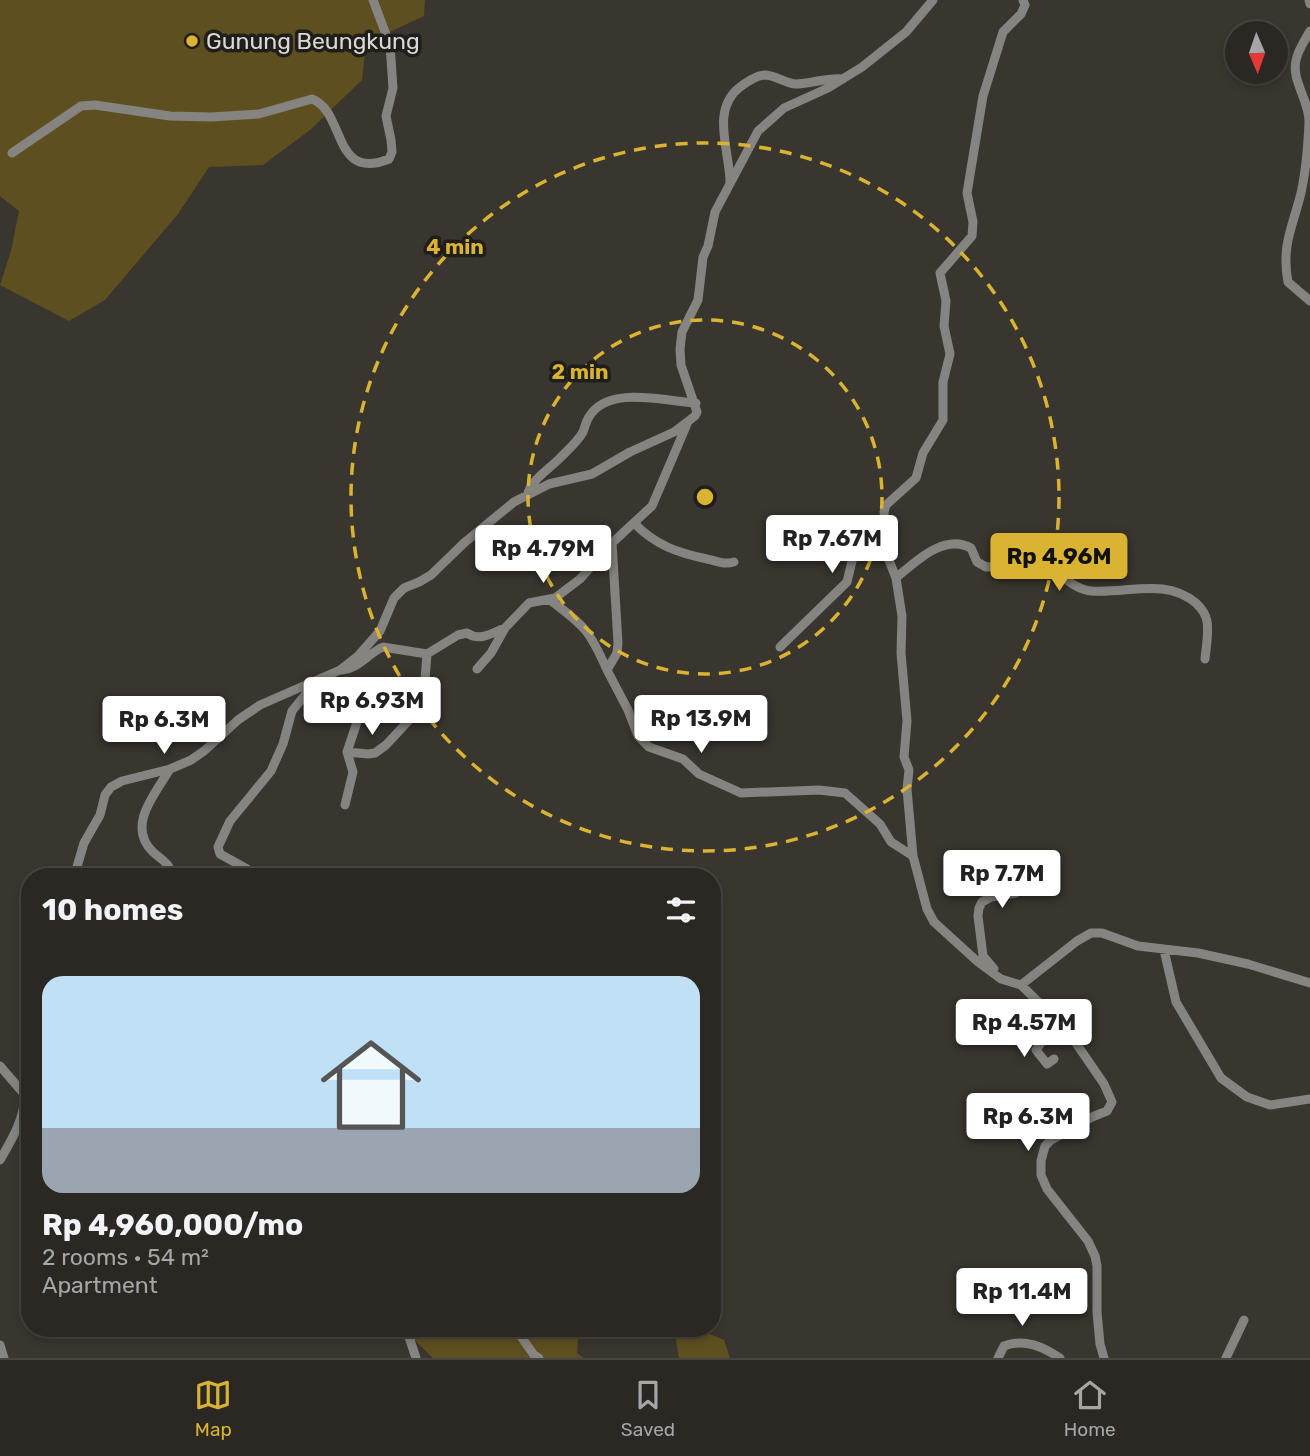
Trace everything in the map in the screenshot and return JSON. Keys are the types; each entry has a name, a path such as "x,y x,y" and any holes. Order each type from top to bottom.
{"street":[{"path":"12,153 81,106 95,105 170,116 211,117 259,114 312,99 321,102 330,114 342,146 350,156 365,163 379,163 389,159 392,152 387,116 393,88 390,45 373,0"},
{"path":"78,868 84,843 100,815 105,796 111,787 122,781 170,769 204,751 238,720 260,705 340,670 358,656 380,631 394,597 404,588 430,575 514,502 549,484 592,474 687,423 697,412 681,365 682,332 698,300 704,257 715,212 758,131 784,108 863,67 906,32 933,0"},
{"path":"1023,0 1021,13 1003,32 982,96 967,193 973,222 972,236 940,273 946,301 944,326 950,354 943,382 943,420 923,453 916,478 886,505 884,524 887,555 896,578 902,616 901,653 907,722 904,757 909,770 907,789 913,856 927,909 934,922 978,962 1001,979 1021,985 1067,1030 1104,1084 1112,1102 1107,1111 1051,1140 1045,1146 1041,1161 1041,1175 1047,1189 1087,1241 1095,1256 1097,1312 1104,1358"},
{"path":"1310,31 1296,62 1296,73 1308,108 1309,124 1303,181 1289,229 1285,269 1291,287 1310,301"},
{"path":"730,183 723,113 726,100 735,91 749,80 764,75 796,84 829,78 843,79"},
{"path":"527,496 535,481 579,439 589,415 601,405 631,397 696,403"},
{"path":"340,670 352,669 383,647 427,654 458,635 467,634 480,638 505,628 530,603 555,598 580,579 612,543 652,506 687,423"},
{"path":"634,523 660,544 674,550 721,564 734,562"},
{"path":"780,647 847,582 852,561 868,530 884,524"},
{"path":"607,670 617,653 618,643 612,543"},
{"path":"896,578 928,552 951,544 960,544 971,548 978,562 986,567 1031,561 1084,590 1171,590 1193,601 1205,614 1205,659"},
{"path":"550,600 581,623 594,641 638,736 649,747 683,759 699,774 741,793 841,791 880,824 895,846 913,856"},
{"path":"477,669 491,653 505,628"},
{"path":"347,752 375,753 386,745 423,705 427,654"},
{"path":"245,868 220,854 218,847 230,821 271,771 283,744 292,711 315,682"},
{"path":"345,805 353,772 347,752 357,722"},
{"path":"169,868 167,862 152,851 142,835 141,819 170,769"},
{"path":"1001,979 983,956 979,908 982,902 991,897 1016,893 1026,884 1038,859"},
{"path":"1021,985 1091,933 1102,933 1138,946 1198,953 1248,964 1310,983"},
{"path":"1164,950 1176,1002 1221,1078 1247,1097 1270,1105 1310,1099"},
{"path":"1055,1059 1047,1064 1036,1050 1056,1021"},
{"path":"0,1066 21,1090"},
{"path":"0,1160 21,1119"},
{"path":"1226,1358 1244,1320"},
{"path":"409,1337 416,1358"},
{"path":"521,1337 534,1355 540,1358"},
{"path":"998,1358 1004,1346 1018,1343 1042,1346 1060,1358"},
{"path":"0,1345 4,1358"}],"shaded area":[{"path":"0,0 425,0 424,16 366,43 362,80 310,130 263,165 209,167 178,214 105,300 69,321 0,285 11,251 19,211 0,196"},
{"path":"411,1337 578,1337 577,1353 584,1358 433,1358"},
{"path":"676,1337 717,1337 724,1340 730,1358 679,1358"}],"place":[{"name":"Gunung Beungkung","path":"192,41"}]}
